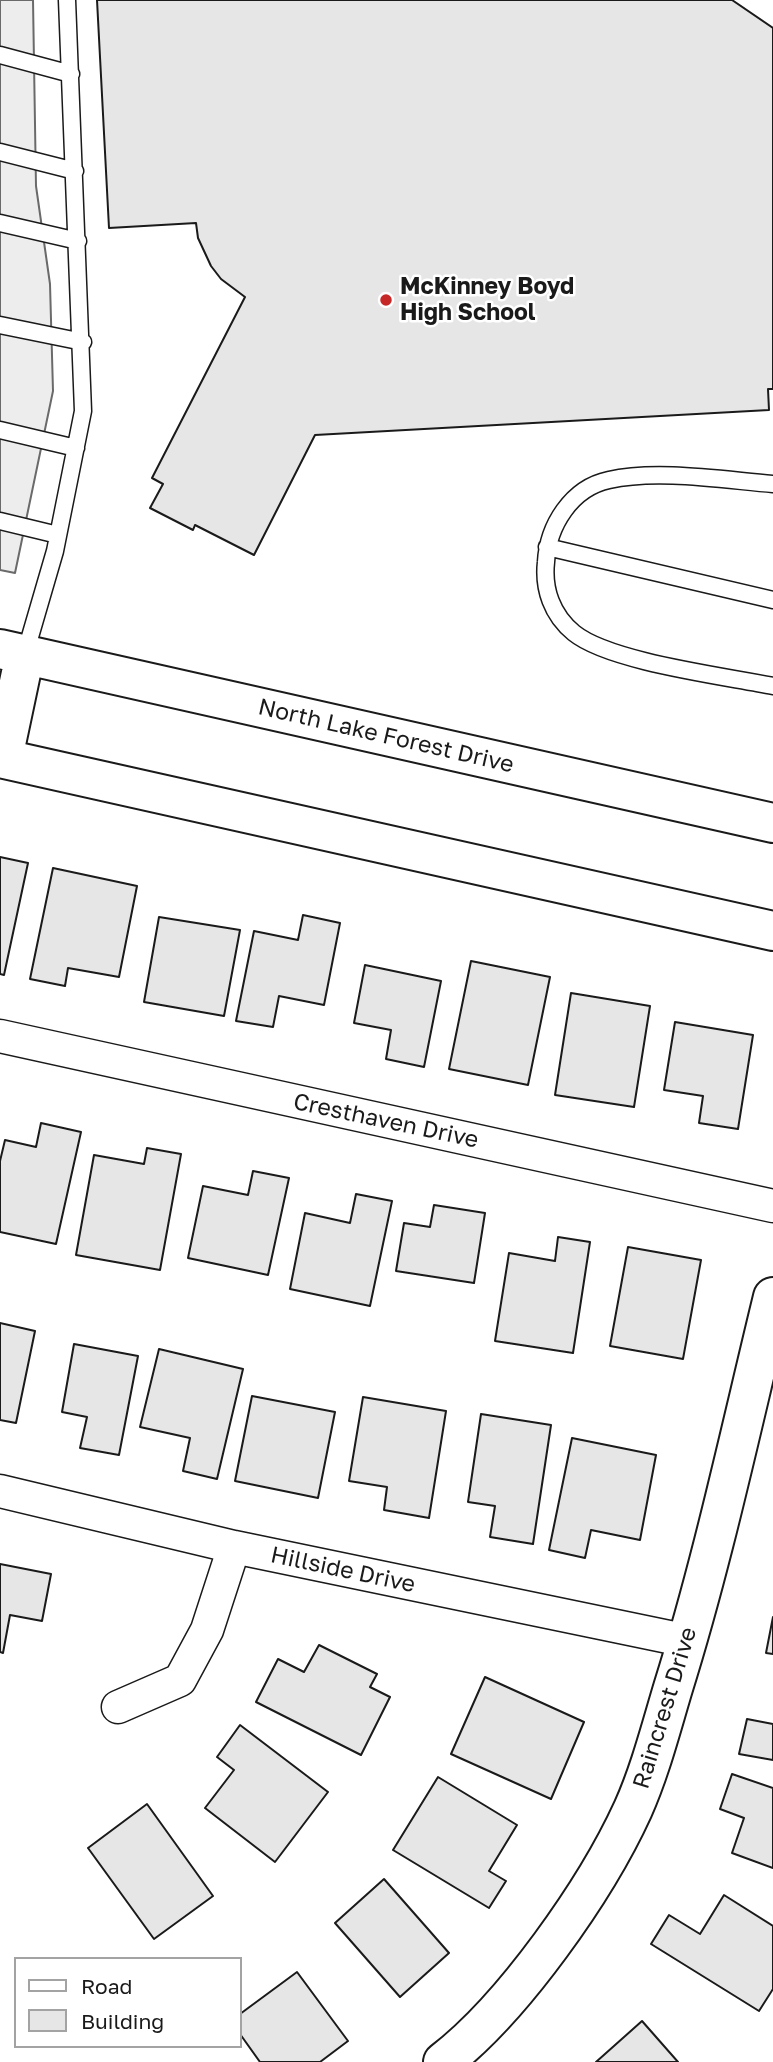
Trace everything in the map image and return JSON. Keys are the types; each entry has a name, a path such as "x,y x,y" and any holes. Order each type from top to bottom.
{"main road":[{"path":"13,651 2,758 773,931"},
{"name":"North Lake Forest Drive","path":"13,651 773,823"},
{"name":"Raincrest Drive","path":"452,2059 539,1961 601,1866 633,1808 688,1641 773,1297"}],"street":[{"name":"Cresthaven Drive","path":"0,1036 773,1206"},
{"name":"Hillside Drive","path":"0,1490 234,1547 688,1641"},
{"path":"118,1707 180,1680 207,1630 234,1547"}],"lane":[{"path":"13,651 58,535 83,411 83,342 67,0"},
{"path":"0,55 71,74"},
{"path":"0,152 75,171"},
{"path":"0,223 78,241"},
{"path":"0,324 83,342"},
{"path":"0,430 76,448"},
{"path":"773,484 658,477 607,480 573,497 562,512 547,547 547,591 556,615 575,634 603,649 639,659 773,686"},
{"path":"0,521 58,535"},
{"path":"547,547 773,600"}],"shaded area":[{"path":"0,0 33,0 36,186 50,284 53,391 15,573 0,570"}],"building":[{"path":"97,0 732,0 773,28 773,389 768,389 769,410 315,435 254,555 195,525 193,530 150,508 163,484 152,478 245,297 221,279 211,266 198,238 196,223 109,228"},
{"path":"0,857 28,863 4,975 0,974"},
{"path":"53,868 137,886 119,977 68,968 65,986 30,979"},
{"path":"303,915 340,923 324,1005 279,996 273,1027 236,1021 254,931 298,940"},
{"path":"159,917 240,930 224,1016 144,1002"},
{"path":"471,961 550,977 528,1085 449,1069"},
{"path":"365,965 441,981 424,1067 386,1059 391,1030 354,1023"},
{"path":"571,993 650,1006 634,1107 555,1095"},
{"path":"675,1022 753,1035 738,1129 699,1123 703,1096 664,1090"},
{"path":"41,1123 81,1132 56,1244 0,1232 0,1161 5,1140 36,1147"},
{"path":"147,1148 181,1154 160,1270 76,1255 94,1155 144,1164"},
{"path":"253,1171 289,1178 268,1275 188,1258 203,1186 248,1195"},
{"path":"356,1194 392,1201 370,1306 290,1289 305,1213 350,1223"},
{"path":"434,1205 485,1213 474,1283 396,1271 404,1223 430,1227"},
{"path":"558,1237 590,1242 573,1353 495,1341 509,1253 555,1261"},
{"path":"628,1247 701,1260 683,1359 610,1346"},
{"path":"0,1323 35,1331 16,1423 0,1420"},
{"path":"74,1344 138,1356 119,1455 80,1448 87,1417 62,1412"},
{"path":"159,1349 243,1369 217,1479 183,1471 190,1438 140,1427"},
{"path":"252,1396 335,1412 318,1498 235,1481"},
{"path":"363,1397 446,1411 429,1518 384,1510 387,1487 349,1481"},
{"path":"481,1414 551,1425 533,1544 490,1537 495,1506 468,1502"},
{"path":"572,1438 656,1455 640,1540 591,1530 585,1558 549,1550"},
{"path":"0,1564 51,1574 42,1621 10,1615 3,1653 0,1652"},
{"path":"773,1617 773,1654 766,1653"},
{"path":"319,1645 377,1674 370,1687 390,1697 361,1755 256,1702 278,1659 304,1672"},
{"path":"485,1677 584,1722 551,1799 451,1754"},
{"path":"747,1719 773,1724 773,1760 739,1754"},
{"path":"240,1725 328,1792 275,1862 205,1808 234,1770 217,1757"},
{"path":"732,1774 773,1788 773,1868 732,1853 744,1818 720,1809"},
{"path":"438,1777 517,1825 489,1871 506,1881 489,1908 393,1850"},
{"path":"147,1804 213,1896 154,1939 88,1848"},
{"path":"384,1879 449,1953 400,1997 335,1923"},
{"path":"724,1895 773,1926 773,1989 759,2011 651,1944 669,1915 700,1934"},
{"path":"297,1972 348,2041 320,2062 260,2062 242,2037 242,2013"},
{"path":"642,2021 678,2062 596,2062"}],"place":[{"name":"McKinney Boyd High School","path":"386,300"}]}
